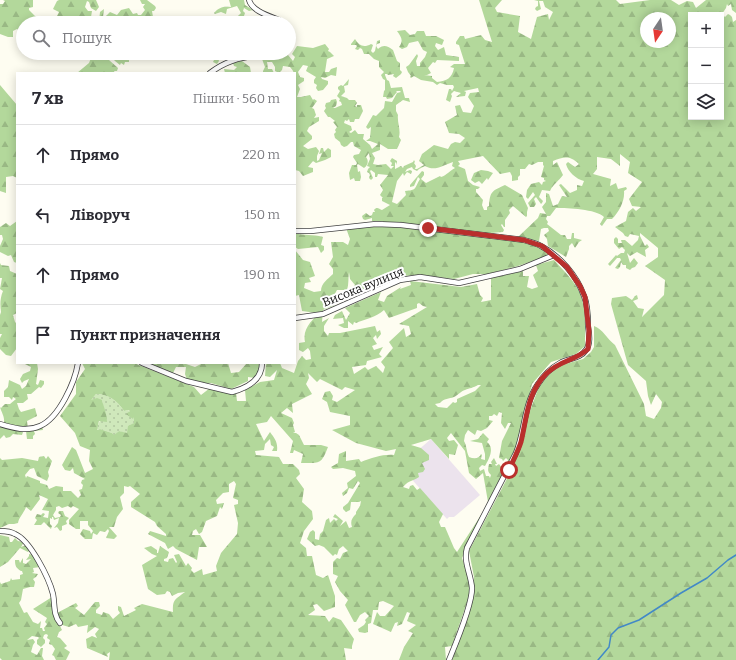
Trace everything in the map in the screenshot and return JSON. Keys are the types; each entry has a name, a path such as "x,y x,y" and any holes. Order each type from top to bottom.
{"street":[{"path":"249,0 250,5 254,8 271,16"},
{"path":"212,72 224,64 236,60"},
{"path":"296,231 310,231 376,224 401,225 524,240 542,246 554,255 570,271 585,297 589,331 588,349 579,356 567,360 552,368 538,382 530,401 521,442 467,548 465,556 472,588 458,639 449,660"},
{"name":"Висока вулиця","path":"296,318 323,314 400,280 420,278 459,283 520,269 554,255"},
{"path":"0,424 27,429 41,426 48,421 64,402 70,390 78,364"},
{"path":"144,364 186,381 232,392 239,390 257,379 260,374 262,364"},
{"path":"0,531 9,531 16,534 23,538 30,547 48,578 53,594 56,618 60,624"}],"shaded area":[{"path":"431,439 480,495 454,517 449,517 447,519 400,466"}],"green space":[{"path":"3,0 33,0 33,7 29,8 29,10 35,16 16,16 16,30 13,31 13,37 0,34 0,4 3,4 5,1"},
{"path":"96,0 99,7 96,11 91,8 89,2 87,1 85,7 88,11 92,11 91,16 57,16 59,12 53,9 57,1"},
{"path":"140,0 147,0 155,6 156,8 152,11 153,16 106,16 110,12 117,15 121,10 129,8 133,14 137,13 138,15 141,15 145,10 143,7 145,4 142,4"},
{"path":"229,0 244,0 245,5 253,10 249,11 244,8 244,16 238,16 241,13 237,6 227,9 226,14 221,12 214,13 222,7 231,7"},
{"path":"479,0 502,0 495,8 497,12 520,16 518,32 531,39 537,17 548,14 549,20 553,12 545,7 543,1 539,1 541,9 537,11 535,9 538,6 538,1 534,0 616,0 620,4 650,0 671,0 679,5 687,1 693,2 696,8 706,0 736,0 736,13 732,10 731,4 728,6 727,4 723,12 688,12 688,120 724,120 724,16 725,17 728,14 732,17 733,22 736,20 736,660 452,660 474,593 474,577 469,551 511,471 523,442 528,416 540,384 558,366 583,359 591,352 594,347 594,326 600,329 615,345 644,404 646,416 654,419 661,408 662,402 656,394 651,405 646,381 628,365 611,304 612,298 626,296 632,300 637,295 638,299 633,301 638,308 644,309 642,317 664,295 665,280 645,266 658,257 658,248 640,233 645,246 647,244 649,247 645,250 646,257 637,252 630,256 627,253 630,263 634,258 638,263 630,270 621,262 618,269 615,268 621,260 620,258 617,258 610,266 608,264 616,255 617,256 624,253 625,250 622,247 619,249 614,243 614,239 616,237 618,239 618,243 622,243 621,240 625,240 632,246 638,240 639,236 630,234 628,237 625,236 615,227 626,221 628,212 633,208 636,211 641,207 632,206 629,199 642,182 628,173 630,162 620,154 620,166 611,159 597,157 597,169 593,174 611,179 610,186 616,183 618,189 626,187 627,189 624,191 624,199 621,206 612,219 607,219 602,226 600,224 604,217 600,214 567,208 556,208 550,216 547,216 547,224 561,235 565,235 567,239 571,239 572,233 574,233 574,238 582,240 575,248 572,243 569,246 566,257 548,246 547,239 544,235 549,231 548,228 541,229 539,241 518,237 538,218 540,213 546,214 542,207 546,202 546,193 549,194 553,206 558,204 562,196 567,197 559,185 561,184 570,193 577,190 577,185 582,186 584,181 573,175 566,164 568,162 575,167 579,164 569,158 553,161 553,165 557,162 563,175 550,191 542,190 539,197 543,201 541,204 536,197 534,199 536,204 534,207 530,207 528,203 535,195 533,192 528,199 526,197 527,190 531,184 539,182 542,185 543,182 546,181 541,177 544,166 543,162 538,162 532,165 529,164 525,169 520,169 518,180 512,181 510,172 500,174 483,156 458,161 460,164 458,166 465,169 468,181 473,185 480,187 476,189 476,192 483,200 482,205 484,210 487,210 487,207 489,206 492,192 505,185 522,195 528,208 526,217 513,206 509,210 510,213 505,220 505,227 502,224 501,225 504,230 503,232 490,233 491,239 528,243 548,253 547,256 488,274 473,274 454,279 421,275 400,276 353,296 348,293 355,285 350,279 349,272 347,290 337,290 332,299 335,305 323,310 322,322 329,318 324,326 324,331 328,336 329,333 340,333 375,326 377,332 380,330 381,334 377,339 376,335 373,338 377,344 372,346 374,350 383,347 379,354 382,357 367,361 366,365 352,367 354,374 365,367 368,370 376,366 383,373 385,367 381,362 393,348 389,342 404,328 406,337 411,334 409,326 399,324 427,307 419,303 417,304 417,308 389,318 384,310 371,318 356,323 354,322 353,325 348,321 348,328 338,325 344,323 343,318 333,319 335,315 342,311 346,320 350,313 345,308 381,292 378,300 384,302 387,296 401,287 400,289 411,285 410,281 461,287 477,284 480,295 483,298 481,302 491,300 491,278 523,271 523,276 529,276 527,287 532,289 538,287 533,275 538,271 536,265 554,260 570,278 580,293 585,316 585,346 576,354 551,362 532,384 518,443 488,502 483,473 476,479 469,473 465,451 451,433 447,438 449,441 454,440 458,445 455,455 449,454 449,459 431,439 411,445 421,448 429,455 429,460 422,463 425,469 423,472 418,473 419,477 407,483 403,487 409,489 410,486 413,485 417,490 420,488 443,514 439,522 441,527 445,527 457,552 483,512 462,558 472,588 452,646 445,647 446,660 399,660 404,647 413,633 408,631 416,625 407,621 410,613 407,612 402,624 397,626 398,622 395,623 391,632 373,624 377,612 380,616 385,616 394,606 383,601 379,602 378,610 373,610 371,623 368,624 368,632 359,632 358,629 364,625 366,622 365,620 369,616 365,612 360,615 356,622 354,622 345,605 348,600 340,591 335,582 338,576 333,574 333,562 337,558 340,559 343,553 348,551 343,546 339,549 337,555 335,554 333,556 324,547 319,545 315,546 307,539 310,532 313,530 315,532 315,539 319,540 326,520 329,518 330,523 334,519 336,521 338,519 333,517 335,514 343,521 340,526 346,521 349,528 352,527 351,523 353,517 360,506 361,501 351,502 350,510 346,512 343,509 360,483 358,481 353,489 349,488 347,493 343,496 342,493 348,488 347,483 356,476 355,471 343,468 333,469 331,467 338,463 339,454 346,451 346,461 359,459 361,462 382,456 394,455 396,449 386,451 356,443 332,430 350,425 350,416 330,412 327,402 322,399 325,392 330,391 333,396 332,400 337,402 355,390 345,387 342,390 320,379 317,382 308,373 309,378 306,384 312,394 292,404 293,413 287,408 281,413 292,418 295,432 293,433 299,435 304,445 321,445 328,447 324,457 316,463 301,463 303,454 294,450 293,453 290,453 293,441 271,416 267,422 256,424 264,441 270,432 277,443 277,451 272,451 274,447 271,445 270,439 265,444 264,450 255,451 256,455 279,457 283,464 293,464 299,470 300,474 296,478 304,489 302,502 312,511 313,519 304,531 300,543 306,548 307,556 312,556 316,575 323,578 328,575 335,596 335,607 324,611 317,604 313,605 315,610 308,615 325,616 329,622 333,617 341,620 354,639 352,649 344,648 346,660 109,660 110,652 107,654 108,657 87,648 86,639 92,636 97,638 95,634 99,629 95,627 87,633 88,625 78,627 76,624 69,627 59,624 62,630 59,632 57,637 60,638 67,646 64,648 70,652 66,660 56,660 52,655 55,649 49,644 50,640 47,638 48,635 46,634 43,638 45,643 41,647 37,644 38,637 32,636 27,640 33,639 35,642 31,652 37,655 41,648 43,648 42,656 44,660 2,660 0,658 0,582 1,584 10,581 11,578 12,580 20,579 20,575 23,574 22,571 16,567 15,560 19,560 20,563 23,558 23,563 26,564 31,559 26,560 29,554 33,555 40,567 33,568 34,572 32,573 38,574 33,579 35,582 34,587 23,589 19,603 24,613 27,612 33,622 38,624 41,621 40,628 42,628 43,631 45,631 44,628 47,624 45,622 47,618 33,609 52,597 55,614 76,603 78,606 75,608 84,615 95,602 99,602 100,606 96,610 96,613 102,615 103,612 109,614 113,619 120,613 118,606 121,607 124,616 136,610 134,608 142,604 173,612 174,602 185,592 172,596 170,592 167,591 165,594 157,595 148,589 142,565 157,556 144,548 151,546 157,550 158,553 160,546 169,552 167,558 164,559 164,561 168,562 169,559 173,558 176,563 177,562 174,555 179,554 186,566 188,563 194,573 202,569 203,575 217,571 216,566 221,553 237,534 238,523 234,505 238,504 238,500 233,498 236,484 234,481 229,484 229,492 223,493 216,500 217,504 224,503 222,509 220,507 217,516 206,521 202,532 199,534 196,529 193,531 192,535 200,535 207,547 199,547 197,560 173,546 168,549 165,543 148,534 150,531 166,536 166,534 157,526 155,522 131,507 131,502 140,494 130,486 124,486 124,493 120,497 123,509 117,517 114,527 109,527 117,536 114,539 106,538 109,531 108,529 105,532 100,531 97,535 93,533 92,539 85,539 80,534 83,529 90,531 91,534 93,531 88,525 88,521 80,521 80,529 76,529 69,524 69,520 79,509 73,506 71,508 68,506 62,508 59,506 56,507 53,515 55,518 60,517 61,515 58,513 59,511 63,511 65,516 69,518 66,521 67,524 62,526 62,530 60,531 57,527 54,528 58,523 59,518 54,520 53,517 52,519 50,518 50,524 52,526 51,529 44,522 41,525 34,525 37,520 35,518 37,514 41,515 43,513 45,514 43,517 48,518 49,511 42,510 48,499 39,495 40,499 31,511 26,507 18,523 9,524 0,528 0,458 2,460 22,458 38,461 39,457 44,456 46,459 48,456 52,461 48,472 49,476 47,481 37,476 34,468 30,469 25,475 26,478 27,476 40,481 40,483 47,485 49,489 56,486 63,487 63,491 71,491 78,498 81,495 79,490 82,489 82,480 85,479 74,473 73,468 70,471 65,470 62,465 72,447 76,450 85,473 93,469 89,461 90,450 80,446 75,433 60,416 76,394 76,382 85,369 82,364 136,364 194,387 201,395 210,388 226,393 236,393 237,401 246,401 245,390 260,382 274,380 277,370 270,377 265,376 266,364 280,364 282,368 294,373 298,361 302,356 306,360 311,359 308,348 303,352 299,350 299,343 305,342 305,332 309,324 322,311 316,313 302,311 299,295 296,296 296,251 303,260 310,262 315,276 309,278 311,282 305,283 304,288 314,292 321,291 323,283 333,274 333,269 329,264 333,257 331,242 343,242 348,245 350,239 346,228 381,225 383,221 372,221 372,218 365,220 362,216 366,213 370,216 373,212 375,212 374,210 376,208 382,210 390,205 382,201 383,198 380,195 383,190 380,185 388,175 378,174 377,177 375,177 375,173 371,170 370,171 373,178 371,180 369,178 370,175 367,172 370,167 367,166 370,159 369,153 366,157 368,161 367,164 364,168 358,164 357,165 358,172 360,171 360,181 355,181 354,178 350,180 349,173 352,165 356,165 357,163 353,157 354,155 359,154 361,150 354,146 353,142 344,147 341,145 335,138 334,134 337,127 333,122 335,121 328,117 324,111 326,108 326,103 330,102 331,100 336,99 337,102 336,106 333,108 342,105 337,96 340,91 338,87 341,85 343,86 349,79 348,85 344,86 345,92 341,96 349,100 355,100 357,103 355,106 357,107 357,105 361,105 363,111 359,119 355,119 354,122 350,122 349,119 347,121 345,120 344,123 351,126 352,130 349,132 351,133 355,130 358,134 364,134 363,139 372,149 378,144 366,141 370,138 371,127 368,129 366,127 373,115 376,116 384,108 385,101 392,102 397,93 401,92 396,91 397,92 392,98 387,99 386,97 383,97 385,80 381,75 384,72 379,67 379,61 374,59 369,54 364,54 360,48 358,50 355,49 357,46 351,44 355,39 362,46 371,44 373,45 371,51 373,53 375,51 376,46 378,49 382,46 386,46 393,50 397,61 400,63 400,70 402,72 396,78 393,76 394,74 385,75 391,88 402,87 405,98 409,98 410,102 403,100 396,105 399,137 401,140 397,149 388,149 380,144 380,150 372,153 375,158 373,164 386,164 391,169 394,166 391,166 392,163 390,161 392,158 397,161 397,165 396,162 395,163 395,169 401,166 403,168 414,160 416,166 415,169 417,169 424,165 419,161 422,154 434,145 448,149 451,144 455,142 460,143 465,138 459,134 449,133 445,122 457,115 455,106 460,105 463,112 471,113 474,106 468,97 470,93 479,92 478,88 464,91 466,92 465,96 456,97 461,93 454,91 451,94 452,96 450,102 446,100 449,89 452,91 454,87 453,85 440,83 437,85 433,82 421,80 414,76 411,78 406,67 417,54 417,66 420,66 420,63 427,52 423,50 418,41 409,43 407,47 402,49 399,47 402,40 397,31 405,30 410,35 415,34 417,31 424,31 426,36 436,36 444,40 442,45 436,43 435,46 438,50 444,47 446,55 459,57 459,61 437,60 435,63 433,62 428,68 431,73 424,75 432,76 432,78 437,82 444,81 450,77 454,68 450,67 454,64 465,64 459,45 456,44 460,36 464,36 465,39 481,35 485,40 492,42","holes":["453,162 452,166 455,168 443,176 426,183 421,179 424,175 424,172 422,171 410,185 410,187 414,186 418,177 420,179 415,188 405,191 406,195 397,204 392,202 397,181 403,173 404,176 407,172 411,174 412,171 410,170 405,172 407,169 412,167 417,171 425,166 429,168 436,168","481,385 475,391 457,399 457,402 453,402 447,408 438,407 435,404","96,394 105,395 116,401 124,411 130,411 126,414 133,419 134,417 134,423 128,426 127,433 119,431 114,435 100,429 97,430 99,421 107,422 102,400 97,398 91,400","499,412 502,413 501,423 505,429 508,423 511,423 502,441 499,458 503,461 506,458 508,460 504,469 499,464 496,466 495,464 497,464 494,458 491,462 492,464 489,464 488,470 491,475 490,478 489,476 486,476 484,469 480,471 479,468 482,465 485,466 490,457 491,447 487,442 489,439 483,433 478,439 470,441 482,443 485,460 481,459 481,454 476,458 469,457 464,441 468,430 475,435 477,430 481,431 487,428 493,421 489,420 489,416 494,414 497,416"]},
{"path":"104,9 103,16 100,16 100,12"},
{"path":"380,40 380,43 376,46 377,41"},
{"path":"325,44 329,49 328,51 334,56 327,59 325,72 329,72 331,69 337,67 336,76 331,75 325,78 321,77 322,79 328,81 328,84 323,90 318,91 316,88 317,85 314,83 316,77 306,71 308,66 303,65 298,72 300,77 304,78 304,81 298,85 300,89 297,97 310,95 313,100 314,99 317,101 312,108 314,109 316,115 314,118 319,117 319,121 309,127 307,131 312,136 312,139 303,146 308,149 316,147 319,151 317,161 322,153 319,154 321,148 323,148 324,152 328,148 331,150 331,157 316,163 313,161 308,167 313,168 313,172 303,176 299,171 296,170 296,72 293,72 290,67 283,66 280,72 277,72 275,71 275,67 272,62 267,62 268,69 272,69 274,72 263,72 265,67 262,60 293,61 296,60 297,46 313,48"},
{"path":"90,60 109,60 118,68 117,71 114,72 78,72 89,63"},
{"path":"115,60 129,60 129,62 125,62 124,65 121,63 120,65"},
{"path":"214,60 219,61 217,64 213,62"},
{"path":"242,61 250,67 251,72 225,72 224,69 234,70 237,67 234,66 233,63"},
{"path":"0,85 16,104 16,178 13,176 6,177 6,193 0,191"},
{"path":"481,170 493,173 488,180 487,178 482,184 479,181 475,183 471,180 474,173"},
{"path":"16,222 16,263 14,262 11,255 8,256 0,252 0,246 3,239 2,235 0,235 0,227 6,223 10,226"},
{"path":"296,233 323,237 321,245 324,246 324,250 321,253 318,247 298,249 296,248"},
{"path":"0,263 1,265 9,266 10,271 16,274 16,314 13,315 16,323 16,349 11,356 6,355 0,349 0,338 2,334 0,334 0,302 3,291 0,289 2,278 0,278"},
{"path":"25,364 37,364 36,384 38,385 40,380 44,381 44,384 41,388 39,387 31,394 27,394 28,399 23,403 17,403 21,412 35,408 37,416 27,421 28,429 42,426 43,430 34,431 35,434 33,439 27,439 26,431 23,432 22,435 13,434 6,438 4,435 0,439 0,425 3,426 4,421 0,407 1,408 5,404 10,404 16,399 13,397 12,400 9,397 4,397 4,391 8,387 9,380 20,385 22,389 26,386 29,379 22,383 20,379 23,374 30,371 31,367"},
{"path":"150,364 186,364 195,367 201,364 228,364 231,373 239,372 246,364 260,364 259,372 255,378 248,377 248,381 231,389 211,383 187,380 185,374 186,367 176,367 173,373"},
{"path":"96,394 105,395 112,399 119,404 124,411 128,410 134,416 134,423 127,434 119,431 114,436 112,433 100,429 96,430 104,411 102,400 90,400"},
{"path":"0,535 9,537 10,542 12,542 15,538 18,541 24,542 21,547 26,545 30,550 28,552 20,548 8,562 0,567"}],"waterway":[{"path":"598,660 609,647 611,635 618,628 639,620 707,578 736,555"}],"route":[{"path":"428,228 524,240 542,246 567,267 580,286 585,297 589,331 588,349 579,356 560,363 552,368 538,382 533,391 524,421 521,442 509,470"}]}
